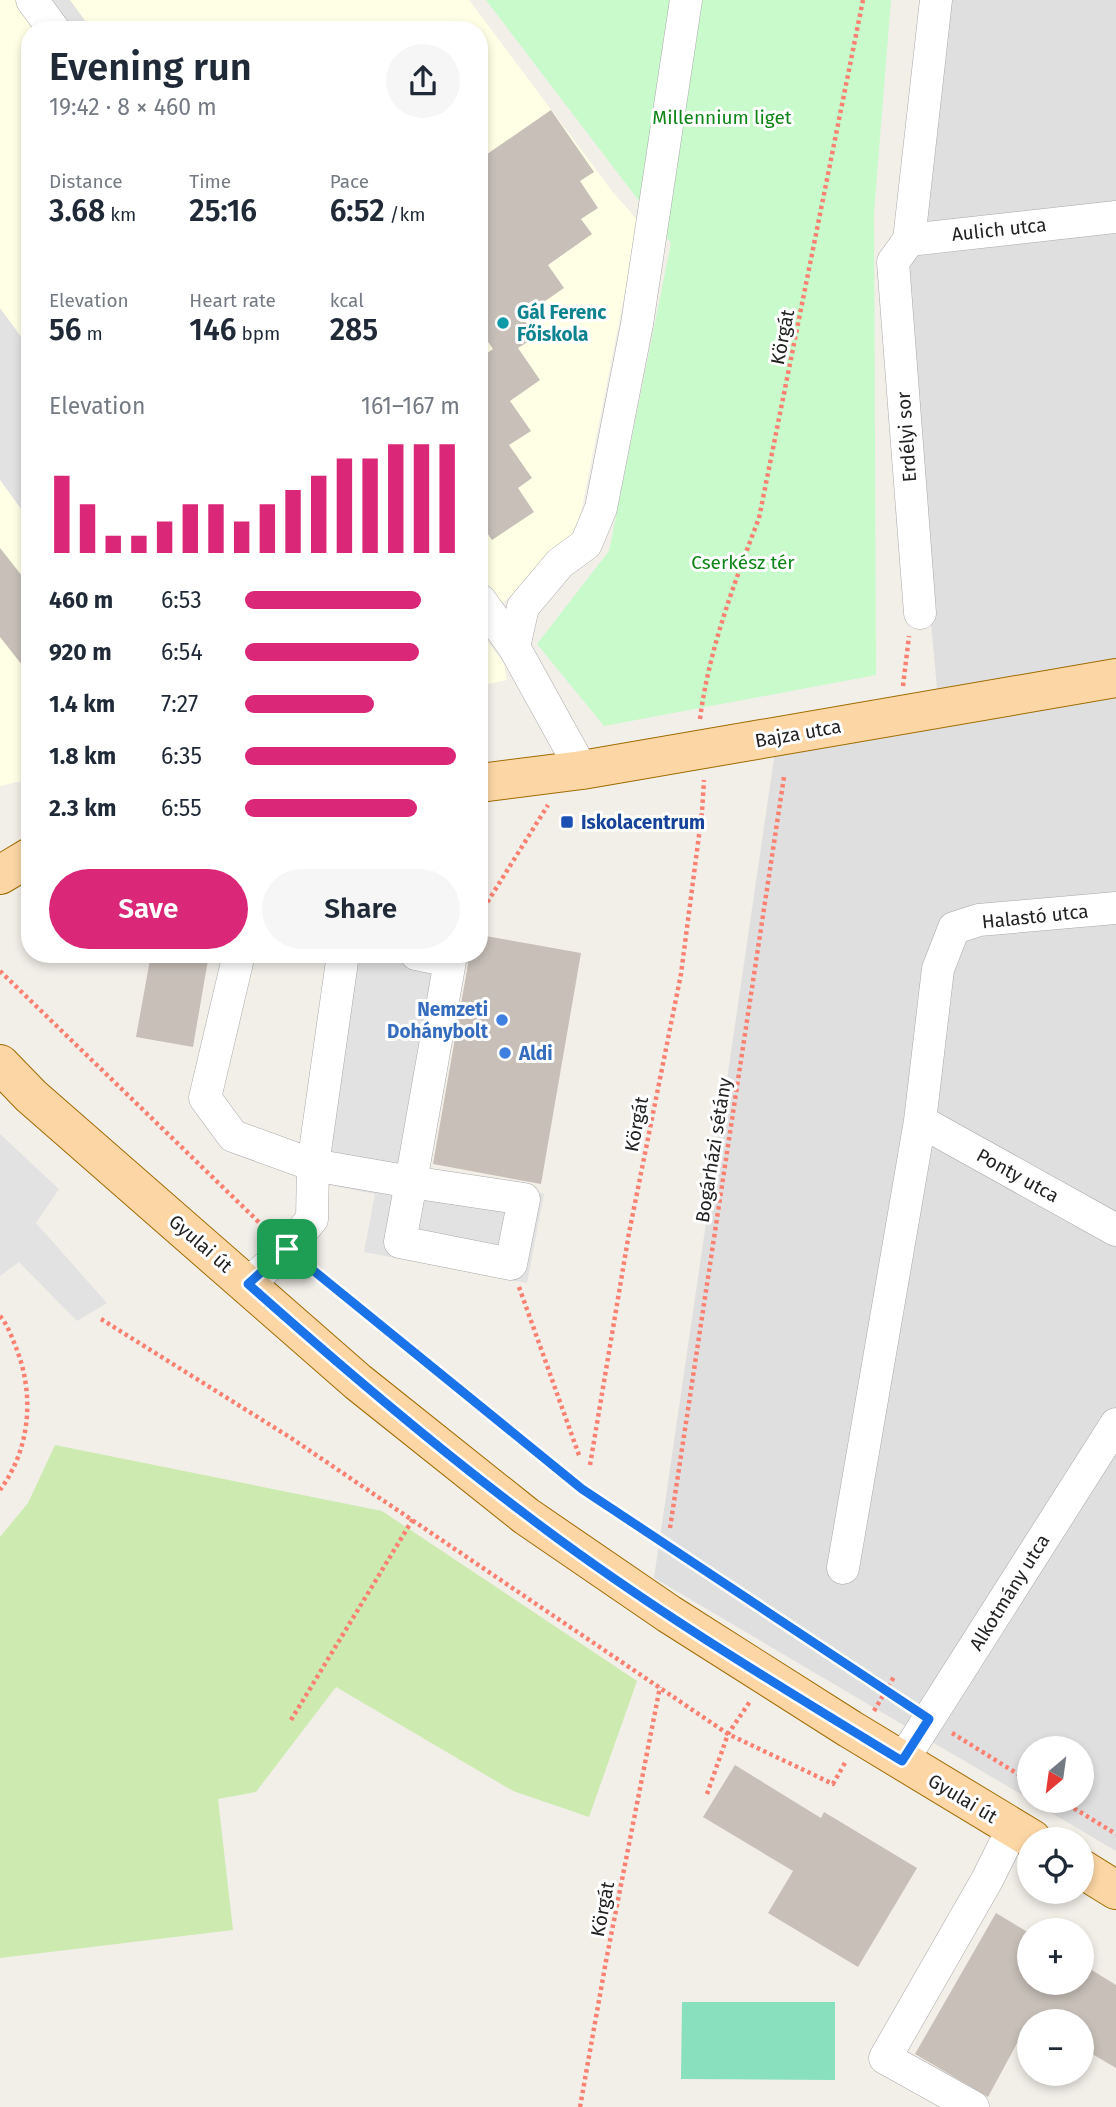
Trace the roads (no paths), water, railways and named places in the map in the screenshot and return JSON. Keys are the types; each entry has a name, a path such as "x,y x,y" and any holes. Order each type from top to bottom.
{"main road":[{"name":"Bajza utca","path":"488,782 576,771 1116,678"},
{"path":"0,852 21,853"},
{"path":"0,859 21,856"},
{"path":"0,875 21,860"},
{"name":"Gyulai út","path":"0,1064 31,1096 358,1382 526,1516 669,1614 1017,1830"},
{"path":"1094,1876 1116,1890"}],"street":[{"path":"32,0 47,21"},
{"path":"514,647 523,607 560,563 586,544 601,508 637,324 686,0"},
{"name":"Erdélyi sor","path":"919,613 901,251 936,0"},
{"name":"Aulich utca","path":"901,251 1116,217"},
{"path":"488,611 514,647 576,771"},
{"name":"Halastó utca","path":"920,1121 938,969 954,928 979,920 1116,908"},
{"path":"237,963 205,1098 233,1136 313,1165 411,1182 524,1199 511,1264 400,1242 411,1182 450,963"},
{"path":"248,1284 287,1249 312,1219 313,1165 342,963"},
{"path":"843,1568 920,1121"},
{"name":"Ponty utca","path":"920,1121 1116,1230"},
{"name":"Alkotmány utca","path":"902,1761 1116,1424"},
{"path":"973,2107 885,2058 987,1880 1017,1842"}],"place":[{"name":"Gál Ferenc Főiskola","path":"503,323"},
{"name":"Iskolacentrum","path":"567,822"},
{"name":"Nemzeti Dohánybolt","path":"502,1020"},
{"name":"Aldi","path":"505,1053"}],"park label":[{"name":"Millennium liget","path":"722,117"},
{"name":"Cserkész tér","path":"743,562"}]}
